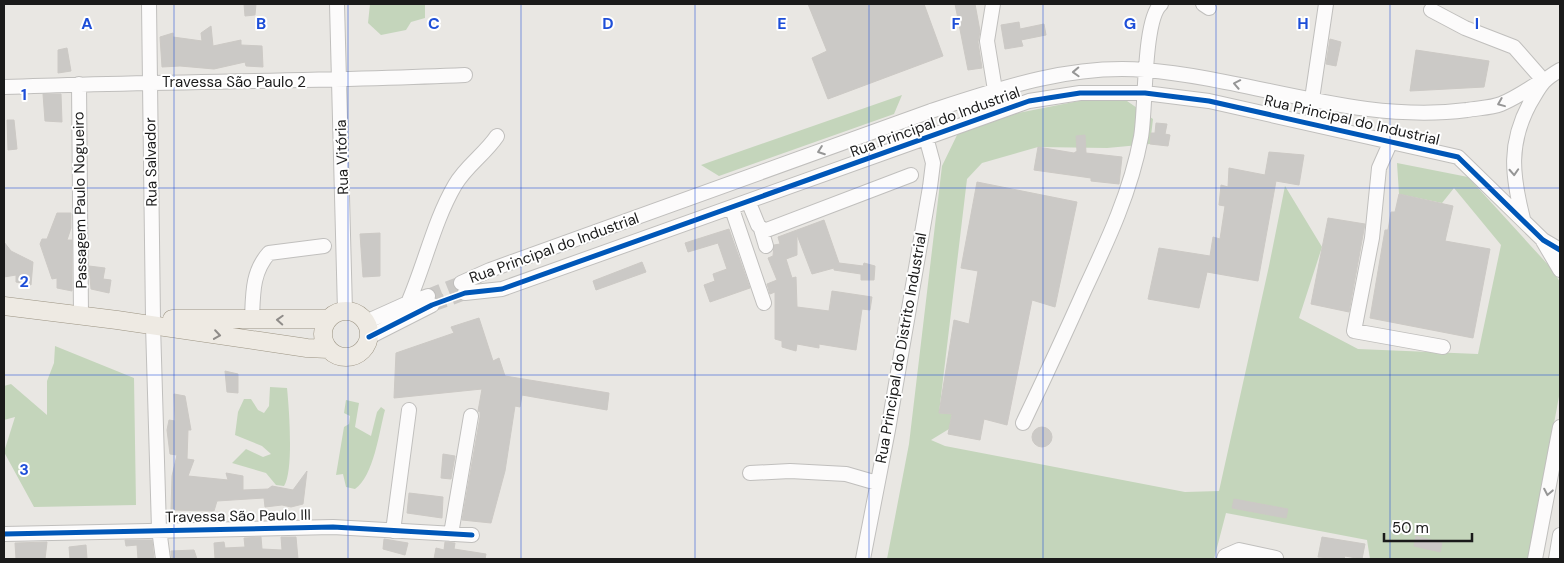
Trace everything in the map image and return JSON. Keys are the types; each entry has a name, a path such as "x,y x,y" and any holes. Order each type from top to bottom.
{"main road":[{"path":"4,306 117,320 153,322 252,318 328,319"},
{"path":"345,311 357,314 368,329 367,345 361,352 353,356 335,355 328,349 323,335 328,319 336,313 345,311"},
{"path":"153,322 307,348 328,349"}],"street":[{"name":"Rua Salvador","path":"149,4 153,322 159,529 163,559"},
{"name":"Rua Vitória","path":"337,4 345,311"},
{"path":"994,4 987,41 995,90"},
{"path":"1023,424 1108,241 1130,186 1142,135 1145,70 1156,8 1161,4"},
{"path":"1312,99 1326,4"},
{"path":"1431,10 1465,28 1514,47 1544,80 1520,122 1513,148 1515,187 1523,220"},
{"name":"Rua Principal do Industrial","path":"1543,240 1458,157 1208,100 1145,93 1080,93 1029,101 749,203 502,289 463,288 490,270 995,90 1068,72 1145,70 1207,78 1333,105 1387,110 1446,112 1500,105 1560,70"},
{"name":"Travessa São Paulo 2","path":"4,87 79,84 340,81 465,75"},
{"name":"Passagem Paulo Nogueiro","path":"79,84 82,315"},
{"path":"408,303 422,272 444,205 465,171 489,149 497,136"},
{"name":"Rua Principal do Distrito Industrial","path":"862,559 933,164 926,137"},
{"path":"1391,141 1379,168 1372,238 1354,331 1443,347"},
{"path":"761,229 764,231 911,175"},
{"path":"749,203 761,229 766,246"},
{"path":"732,209 764,303"},
{"path":"1543,240 1560,250"},
{"path":"1543,240 1560,270"},
{"path":"252,318 254,280 259,264 269,253 324,246"},
{"path":"490,270 502,289"},
{"path":"430,301 368,329 408,303 430,301"},
{"path":"393,530 409,410"},
{"path":"451,534 471,416"},
{"path":"1534,559 1560,427"},
{"path":"750,473 790,471 846,474 877,483"},
{"name":"Travessa São Paulo III","path":"4,534 159,529 333,527 472,535"},
{"path":"1556,559 1560,535"},
{"path":"1224,559 1225,556 1239,550 1278,559"}],"green space":[{"path":"370,4 425,4 425,18 411,22 406,30 381,35 368,23"},
{"path":"902,95 894,114 719,176 701,165"},
{"path":"1094,98 1127,101 1153,119 1150,144 1107,148 1038,147 982,163 967,179 939,413 952,414 949,429 931,440 945,446 1185,492 1219,491 1285,186 1322,247 1299,318 1358,349 1478,354 1501,245 1454,188 1442,203 1399,194 1397,163 1468,177 1551,268 1560,282 1560,391 1529,559 1370,559 1367,540 1226,513 1214,559 887,559 909,444 942,166 958,133 1018,113"},
{"path":"55,346 134,378 136,505 34,507 4,452 15,417 4,420 4,386 11,384 47,415 47,381 54,363"},
{"path":"270,387 287,388 290,453 287,478 284,486 276,485 266,473 232,463 246,449 263,457 271,454 262,446 235,435 238,412 244,399 251,399 258,410 264,413 269,406"},
{"path":"346,400 359,403 355,427 371,436 377,412 381,407 385,410 371,464 367,474 355,489 346,487 343,474 336,475 344,427 349,424 350,416 344,413"}],"building":[{"path":"244,4 256,4 255,15 245,16"},
{"path":"808,4 924,4 943,56 828,99 812,58 827,51"},
{"path":"955,4 975,4 980,31 978,42 982,68 968,70"},
{"path":"1019,22 1020,29 1044,24 1046,35 1021,40 1023,46 1005,49 1001,25"},
{"path":"211,26 213,46 241,40 241,45 262,46 263,67 246,66 245,62 214,69 180,66 162,67 160,37 173,33 173,37 202,41 201,33"},
{"path":"1330,39 1341,42 1336,66 1326,64"},
{"path":"67,48 71,71 58,73 58,50"},
{"path":"1416,50 1489,61 1484,87 1410,91"},
{"path":"43,94 61,94 62,122 45,121"},
{"path":"7,120 14,120 17,149 8,150"},
{"path":"1156,123 1167,124 1165,134 1170,135 1168,146 1150,144 1151,133 1155,133"},
{"path":"1085,135 1086,153 1122,157 1119,184 1091,181 1091,178 1034,170 1038,147 1074,153 1077,151 1076,136"},
{"path":"1269,152 1304,155 1299,185 1276,181 1258,281 1207,272 1199,308 1148,299 1159,248 1210,256 1213,237 1220,239 1225,206 1219,205 1221,185 1228,187 1229,168 1265,175"},
{"path":"977,182 1077,202 1055,307 1032,300 1007,425 984,419 980,440 948,434 952,414 939,413 954,320 969,324 978,271 961,268"},
{"path":"1399,194 1453,206 1445,241 1490,249 1473,338 1370,318 1385,230 1388,230 1391,212 1395,212"},
{"path":"57,213 71,213 71,228 67,240 72,240 72,291 57,288 57,278 52,279 40,244 42,239 47,239"},
{"path":"1328,218 1365,224 1349,312 1311,304"},
{"path":"824,220 839,263 863,266 864,263 875,266 874,280 861,280 861,274 834,270 834,268 812,274 797,235 797,255 786,259 792,278 796,277 797,307 829,311 832,291 872,297 870,310 862,309 856,350 819,344 819,348 797,344 796,351 782,347 782,341 775,339 775,292 770,294 767,284 777,280 768,258 773,256 774,245 780,244 778,237"},
{"path":"729,229 750,288 710,302 704,285 715,281 713,274 727,269 718,243 688,252 685,243"},
{"path":"380,233 380,276 363,277 360,234"},
{"path":"4,242 11,251 33,262 31,285 16,282 16,275 4,277"},
{"path":"642,262 646,272 596,290 593,281"},
{"path":"89,266 105,268 103,279 111,280 109,293 91,289"},
{"path":"479,318 493,361 499,358 505,376 609,393 607,410 522,395 520,407 515,406 505,471 491,523 462,520 480,417 480,412 478,411 482,389 394,398 396,353 454,333 451,327"},
{"path":"225,371 238,374 238,393 227,392"},
{"path":"174,394 185,396 191,430 188,430 187,459 194,460 188,476 228,480 226,473 243,476 243,490 268,489 272,486 293,490 307,471 303,504 291,507 282,505 265,507 264,498 217,501 214,511 171,510 172,476 177,455 170,454 167,430 169,420 175,421"},
{"path":"1042,427 1049,430 1052,437 1049,444 1042,447 1035,444 1032,437 1035,430"},
{"path":"443,454 455,456 451,479 441,478"},
{"path":"409,493 443,497 442,518 407,513"},
{"path":"1234,499 1288,509 1286,518 1232,508"},
{"path":"1416,536 1442,543 1440,552 1414,546"},
{"path":"261,537 262,549 282,550 281,537 296,537 298,559 215,559 214,543 224,542 225,548 245,547 244,538"},
{"path":"1322,537 1365,544 1362,559 1345,556 1344,559 1318,557"},
{"path":"384,539 408,543 405,555 383,549"},
{"path":"125,540 152,540 154,559 138,559 137,545 126,546"},
{"path":"47,542 45,559 16,559 15,543"},
{"path":"445,542 455,543 454,549 486,554 485,559 434,559 436,548 444,550"},
{"path":"86,545 87,559 70,559 69,547"},
{"path":"194,550 197,559 172,559 171,551"}],"tunnel":[{"path":"428,296 461,283"},
{"path":"432,305 465,293"}],"cycle path":[{"path":"369,337 432,305 465,293 502,289 1029,101 1080,93 1145,93 1209,101 1458,157 1543,240 1560,250"},
{"path":"4,534 333,527 472,535"}]}
